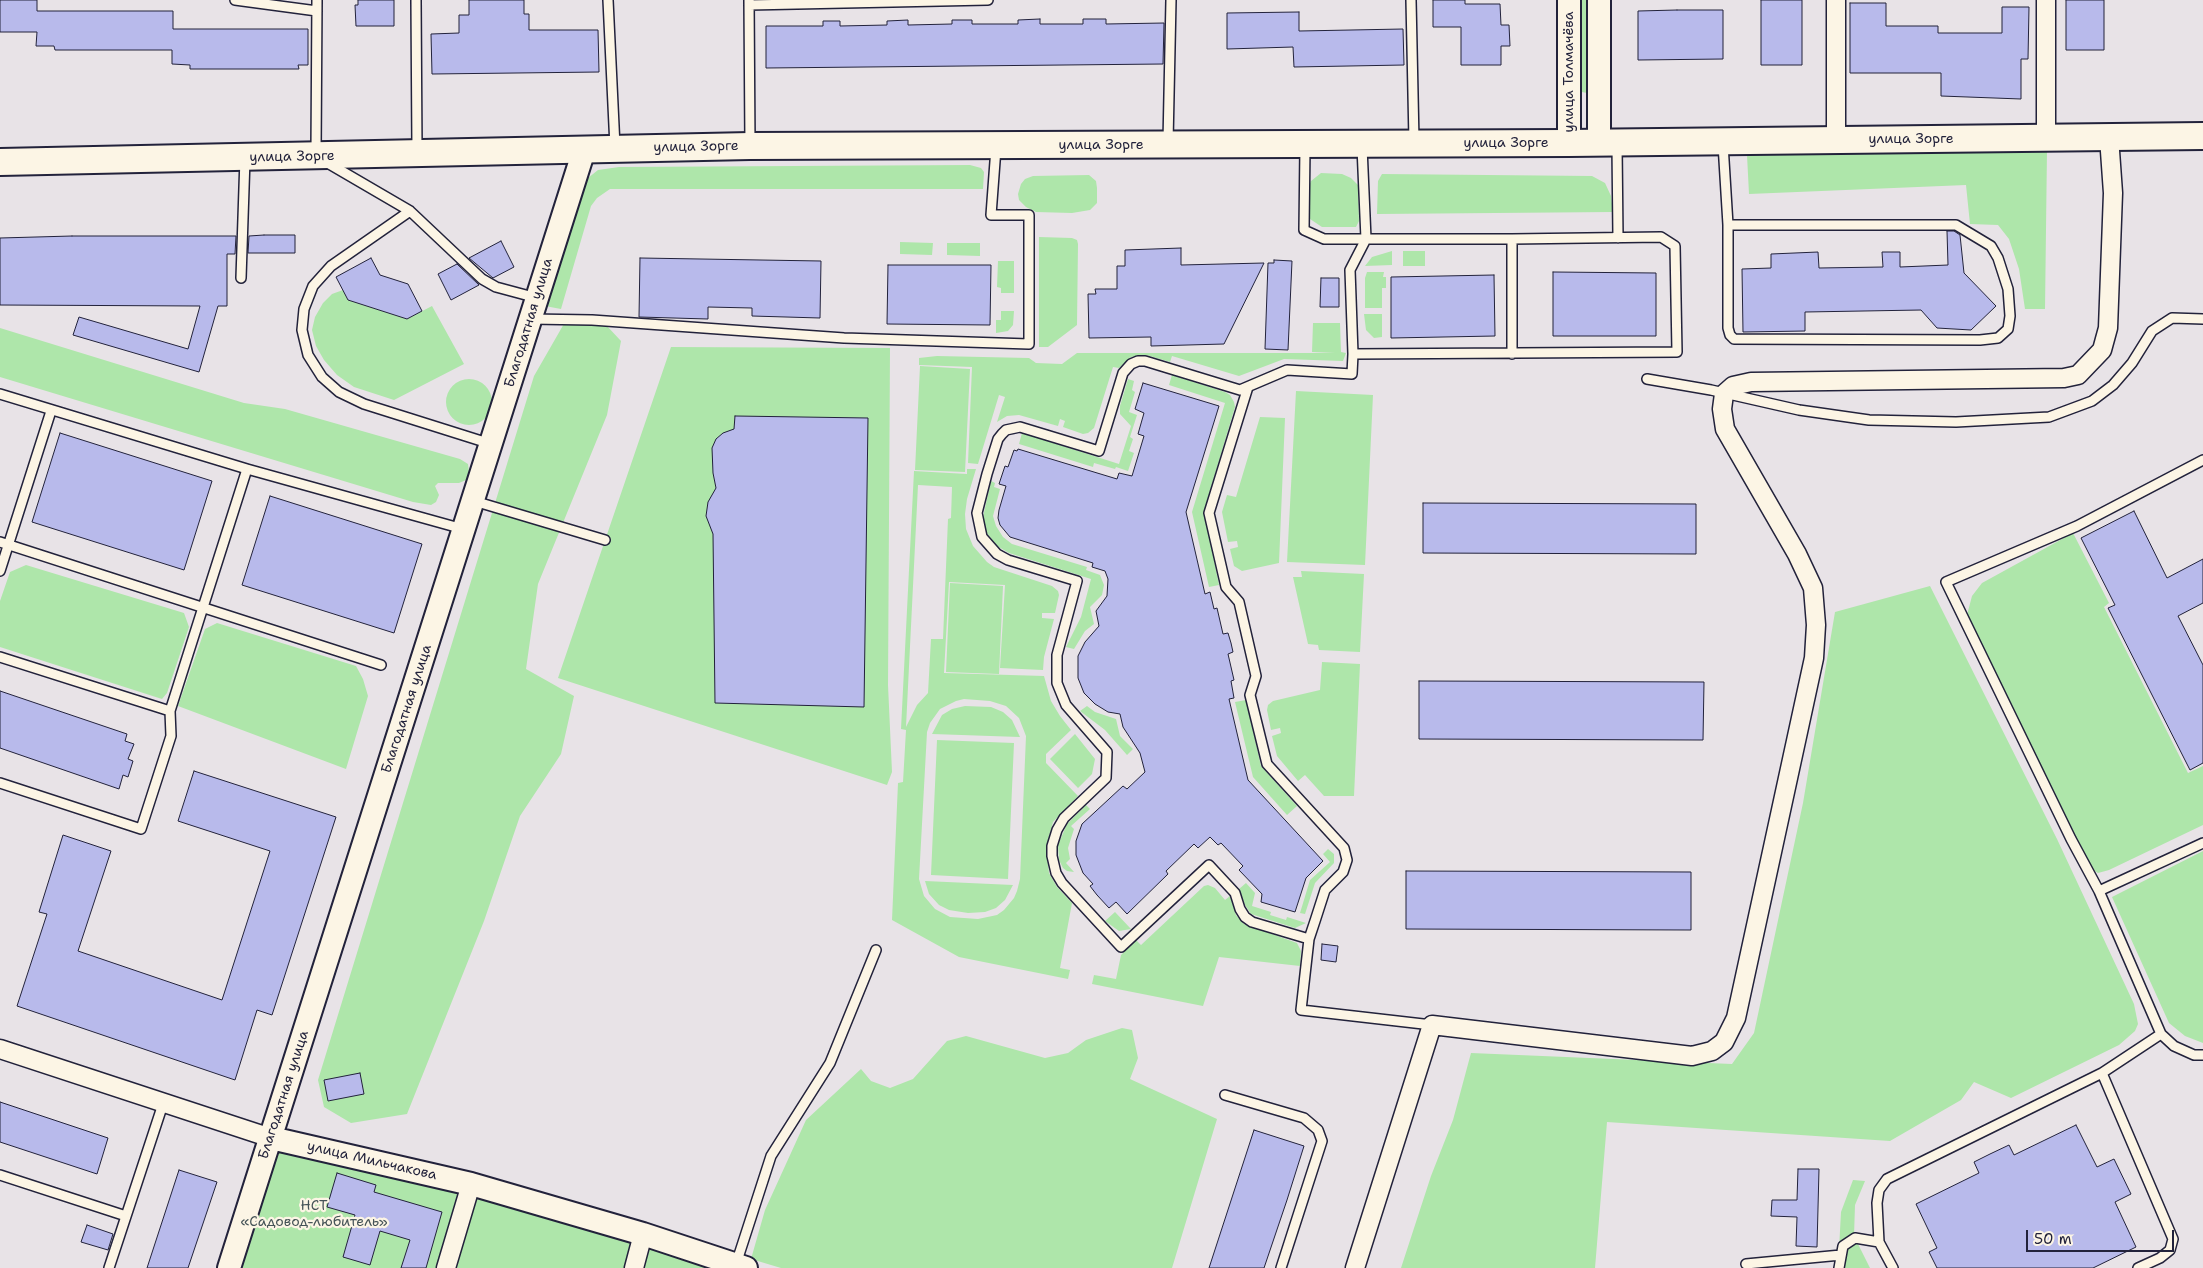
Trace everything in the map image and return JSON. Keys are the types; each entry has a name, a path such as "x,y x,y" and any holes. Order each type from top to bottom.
{"main road":[{"name":"улица Зорге","path":"0,162 417,155 750,146 1608,143 2203,136"}],"street":[{"name":"улица Толмачёва","path":"1569,0 1569,143"},
{"path":"1599,0 1608,143"},
{"path":"1836,0 1836,140"},
{"path":"2046,0 2046,138"},
{"path":"1355,1268 1432,1025 1692,1056 1712,1051 1724,1042 1731,1032 1736,1018 1814,658 1816,625 1813,588 1797,554 1725,429 1722,409 1724,394 1733,386 1751,382 2064,378 2078,375 2102,350 2108,328 2112,193 2109,137"},
{"name":"Благодатная улица","path":"229,1268 584,150"},
{"name":"улица Мильчакова","path":"0,1049 271,1138 471,1184 644,1234 741,1266"},
{"path":"446,1268 471,1184"},
{"path":"634,1268 644,1234"}],"lane":[{"path":"235,0 317,10"},
{"path":"317,0 316,156 410,211 482,280 534,309 592,320 844,338 1029,344 1029,215 991,215 996,145"},
{"path":"416,0 417,155"},
{"path":"608,0 615,150"},
{"path":"750,146 749,3 988,0"},
{"path":"1168,144 1171,0"},
{"path":"1411,0 1414,144"},
{"path":"1722,141 1728,226 1728,328 1730,335 1734,339 1980,340 1998,338 2008,329 2010,316 2008,289 1998,258 1991,246 1956,225 1728,226"},
{"path":"1608,143 1618,238"},
{"path":"1305,144 1304,230 1324,239 1661,237 1675,246 1677,352 1353,354"},
{"path":"1309,939 1252,922 1240,909 1236,893 1209,865 1121,946 1062,884 1056,872 1052,856 1052,846 1057,830 1064,818 1106,778 1107,752 1066,704 1057,683 1057,655 1076,581 1008,560 998,554 982,538 977,521 978,504 998,439 1006,430 1020,427 1099,451 1124,373 1131,364 1145,361 1240,390 1287,370 1352,374 1350,270 1366,239 1362,144"},
{"path":"240,278 246,158"},
{"path":"410,211 331,266 314,286 304,309 302,330 308,355 322,377 339,392 364,404 491,444"},
{"path":"1512,239 1512,354"},
{"path":"1647,378 1799,410 1868,420 1956,422 2049,417 2092,401 2113,385 2132,362 2152,331 2165,322 2172,318 2203,319"},
{"path":"1248,387 1209,513 1226,587 1239,602 1256,676 1250,695 1267,764 1344,848 1347,855 1346,867 1343,872 1325,890 1309,939 1301,1010 1432,1025"},
{"path":"0,394 51,411 464,530"},
{"path":"0,571 4,544 51,411"},
{"path":"2203,460 2077,526 1946,582 2071,839 2099,891 2161,1034 2174,1046 2194,1055 2203,1055"},
{"path":"0,783 142,829 172,736 170,711 247,468"},
{"path":"474,501 605,540"},
{"path":"4,544 380,665"},
{"path":"0,657 170,711"},
{"path":"2099,891 2203,843"},
{"path":"741,1266 771,1156 830,1063 876,950"},
{"path":"1893,1268 1879,1242 1876,1203 1879,1190 1887,1180 2102,1073 2161,1034"},
{"path":"2102,1073 2173,1239 2170,1250 2160,1258 2138,1268"},
{"path":"1225,1095 1304,1118 1318,1130 1322,1140 1281,1268"},
{"path":"109,1268 163,1104"},
{"path":"0,1175 126,1216"},
{"path":"1839,1268 1843,1246 1855,1238 1879,1242"},
{"path":"1746,1264 1841,1255"}],"green space":[{"path":"1578,0 1589,0 1589,88 1587,93 1582,92 1578,88"},
{"path":"2047,150 2045,309 2025,309 2019,269 2009,239 1998,225 1970,224 1966,185 1749,194 1747,155"},
{"path":"970,165 981,168 984,172 983,189 610,189 597,198 591,206 561,309 545,306 583,182 598,170 619,167"},
{"path":"1321,173 1342,174 1351,178 1358,185 1359,221 1356,227 1322,227 1310,219 1307,213 1308,189 1311,181"},
{"path":"1382,174 1592,176 1605,183 1611,196 1613,212 1377,214 1378,181"},
{"path":"1089,175 1096,181 1097,188 1097,203 1090,210 1072,213 1036,212 1026,207 1019,200 1018,194 1021,184 1025,179 1033,176"},
{"path":"1039,237 1072,238 1077,240 1078,244 1077,325 1048,347 1039,347"},
{"path":"900,242 933,243 932,255 900,254"},
{"path":"947,243 980,243 980,256 947,255"},
{"path":"1392,251 1392,265 1365,266 1372,257"},
{"path":"1403,251 1425,251 1425,266 1403,266"},
{"path":"998,261 1014,261 1014,293 1001,293 1001,288 997,287"},
{"path":"1367,272 1384,272 1383,277 1386,277 1386,288 1382,288 1382,308 1365,308 1365,278"},
{"path":"343,290 348,300 407,319 432,306 464,364 394,400 354,387 337,375 324,360 316,346 312,330 315,317 323,303 332,294"},
{"path":"1001,311 1014,311 1013,325 1008,331 996,333 996,320 1001,320"},
{"path":"1364,314 1382,314 1382,337 1374,338 1366,330"},
{"path":"565,322 606,325 621,341 607,415 538,584 526,669 574,696 561,754 520,816 484,921 407,1114 351,1123 324,1107 318,1080 534,376"},
{"path":"1313,323 1340,323 1341,352 1346,353 1343,361 1284,359 1239,376 1172,356 1170,362 1146,355 1131,357 1119,368 1113,367 1094,428 1088,433 1083,434 1063,427 1065,421 1060,419 1058,426 1019,415 1007,416 997,422 1005,397 999,395 978,464 968,463 972,367 919,365 919,358 937,356 1029,358 1036,363 1062,364 1077,353 1335,353 1312,352"},
{"path":"0,328 244,403 285,409 460,459 468,464 469,472 466,480 459,483 438,483 435,486 439,495 436,502 431,505 413,502 0,377"},
{"path":"671,347 890,348 888,685 892,772 887,785 558,678"},
{"path":"920,366 970,369 965,472 915,470"},
{"path":"1172,375 1225,392 1230,395 1235,407 1204,511 1219,585 1209,587 1192,512 1225,403 1169,385"},
{"path":"464,379 474,379 488,389 492,402 488,415 482,421 474,425 464,425 450,415 446,407 446,397 456,383"},
{"path":"1128,379 1134,381 1132,390 1135,392 1129,412 1137,415 1130,437 1133,439 1129,451 1134,453 1128,471 1094,463 1093,467 1019,444 1022,433 1119,464 1131,426 1120,414 1120,406"},
{"path":"1296,391 1373,395 1365,565 1287,562"},
{"path":"1260,417 1285,418 1279,563 1242,571 1234,566 1230,549 1238,547 1237,541 1228,542 1222,512 1227,495 1236,497"},
{"path":"967,469 976,469 967,499 965,514 966,529 973,546 994,567 1052,586 1058,591 1059,595 1055,613 1042,613 1042,618 1054,619 1044,657 1043,670 1000,668 1005,585 949,582 944,673 1044,676 1051,701 1071,730 1046,754 1046,763 1078,796 1053,822 1046,848 1049,873 1057,887 1072,903 1060,968 1070,970 1068,979 959,957 892,920 898,783 903,782 906,730 901,729 914,471 967,474","holes":["918,485 952,487 951,518 948,519 943,639 931,639 928,693 917,705 906,727","964,699 990,701 1006,706 1019,718 1026,736 1020,879 1017,891 1004,910 997,915 978,919 950,917 935,909 924,896 919,879 927,732 930,723 940,709"]},
{"path":"991,481 995,483 994,487 1000,489 993,516 996,526 1003,537 1012,544 1087,567 1086,570 1100,575 1104,585 1102,595 1090,607 1094,624 1085,631 1074,649 1066,647 1081,617 1091,579 1009,553 997,546 986,532 983,517"},
{"path":"2073,533 2109,603 2104,607 2188,773 2203,766 2203,825 2109,870 2098,873 2090,868 1968,622 1967,615 1972,596 1982,583"},
{"path":"26,565 184,613 189,627 167,693 162,699 0,647 0,601 10,572"},
{"path":"1301,571 1364,574 1360,652 1319,650 1318,645 1308,644 1293,577 1302,577"},
{"path":"950,583 1003,586 999,674 946,672"},
{"path":"1930,586 2057,839 2134,1004 2138,1024 2135,1031 2119,1045 2011,1098 1974,1082 1961,1100 1890,1141 1607,1122 1595,1268 1401,1268 1431,1176 1453,1120 1471,1053 1732,1064 1754,1033 1803,803 1835,612"},
{"path":"217,623 356,666 363,679 368,696 346,769 178,706 205,629"},
{"path":"1322,662 1360,664 1354,796 1324,796 1305,775 1298,781 1277,756 1272,736 1281,733 1280,728 1271,730 1267,710 1268,705 1273,701 1320,690"},
{"path":"1246,700 1261,766 1297,806 1287,815 1253,777 1235,702"},
{"path":"965,706 991,707 1003,712 1012,720 1020,737 932,734 942,715 952,709"},
{"path":"1087,706 1095,712 1116,719 1120,736 1133,749 1127,755 1105,730 1080,711"},
{"path":"1075,734 1095,759 1092,774 1078,788 1050,759"},
{"path":"937,740 1014,743 1008,879 931,875"},
{"path":"1086,805 1090,809 1071,826 1074,829 1068,848 1070,859 1066,863 1074,872 1067,871 1059,860 1058,845 1067,824"},
{"path":"1328,849 1334,854 1334,863 1315,883 1305,914 1300,913 1310,880 1330,862 1323,854"},
{"path":"2203,851 2203,1043 2185,1036 2169,1023 2112,897"},
{"path":"925,881 1013,885 1005,900 996,908 985,912 968,913 949,910 939,905 929,894"},
{"path":"1246,883 1255,893 1252,906 1271,912 1270,915 1286,920 1287,917 1306,923 1295,928 1251,914 1245,905 1239,889"},
{"path":"1208,885 1215,888 1225,900 1230,896 1236,915 1244,924 1297,943 1301,951 1300,966 1219,957 1203,1006 1092,984 1094,975 1116,979 1121,955 1136,940 1141,945 1204,886"},
{"path":"1115,912 1131,929 1119,931 1105,921"},
{"path":"1122,1028 1132,1030 1138,1058 1130,1079 1217,1119 1172,1268 781,1268 751,1259 765,1210 806,1120 861,1069 871,1081 890,1088 913,1079 947,1041 966,1036 1045,1058 1068,1053 1086,1040"},
{"name":"НСТ «Садовод-любитель»","path":"277,1149 475,1194 713,1268 239,1268"},
{"path":"1853,1180 1865,1181 1855,1205 1854,1236 1870,1268 1838,1268 1841,1212"}],"building":[{"path":"0,0 37,0 37,11 173,11 173,29 308,29 308,65 298,65 299,69 190,69 190,65 172,64 172,50 55,50 54,46 36,46 37,32 0,32"},
{"path":"358,0 394,0 394,26 356,26 355,5 358,5"},
{"path":"469,0 524,0 524,14 529,14 529,30 598,30 599,72 432,74 431,34 459,33 459,15 469,15"},
{"path":"1433,0 1465,0 1465,4 1500,4 1501,25 1509,25 1510,46 1501,46 1501,65 1461,65 1461,27 1433,27"},
{"path":"1761,0 1802,0 1802,65 1761,65"},
{"path":"2066,0 2104,0 2104,50 2066,50"},
{"path":"1850,3 1886,3 1886,26 1938,26 1938,33 2002,33 2002,7 2029,7 2028,59 2021,59 2021,99 1941,96 1941,73 1850,73"},
{"path":"1723,10 1723,59 1638,60 1638,11"},
{"path":"1299,12 1299,31 1403,29 1404,65 1294,67 1293,47 1227,49 1227,13"},
{"path":"1040,19 1040,24 1083,24 1083,19 1106,19 1106,24 1164,23 1163,64 766,68 766,26 823,26 823,21 840,21 840,26 887,25 887,21 908,20 908,25 952,24 952,20 972,20 972,24 1018,24 1018,20"},
{"path":"1947,231 1954,231 1960,235 1964,273 1996,306 1971,330 1937,328 1921,310 1805,312 1805,331 1743,332 1742,269 1771,268 1771,254 1818,252 1819,268 1883,267 1882,252 1900,252 1900,267 1948,265"},
{"path":"295,235 295,253 248,253 249,236"},
{"path":"236,236 235,254 227,254 227,306 218,306 199,372 73,335 79,317 188,349 200,306 0,305 0,238"},
{"path":"501,241 514,267 493,278 469,258"},
{"path":"1181,248 1181,265 1264,263 1224,344 1151,346 1151,337 1089,338 1088,294 1096,294 1095,289 1117,289 1117,266 1125,266 1125,250"},
{"path":"371,258 380,275 408,284 422,311 407,319 348,300 336,277"},
{"path":"640,258 821,261 820,318 752,316 752,308 708,307 708,319 639,317"},
{"path":"1274,260 1292,261 1288,350 1265,349 1268,263 1274,263"},
{"path":"457,264 479,285 451,300 438,274"},
{"path":"888,265 991,265 990,325 887,324"},
{"path":"1553,272 1656,273 1656,336 1553,336"},
{"path":"1494,275 1495,336 1391,338 1391,277"},
{"path":"1321,278 1339,278 1339,307 1320,307"},
{"path":"1143,383 1219,406 1186,512 1205,594 1210,592 1214,609 1217,608 1223,634 1228,633 1231,643 1233,652 1228,654 1234,680 1231,681 1234,698 1229,699 1248,780 1323,861 1306,878 1295,912 1261,902 1262,894 1239,870 1243,866 1221,843 1218,845 1210,837 1198,848 1194,844 1166,871 1168,874 1127,914 1116,902 1109,908 1097,895 1090,886 1093,884 1083,873 1076,855 1076,841 1082,824 1123,786 1127,789 1145,772 1140,753 1123,727 1120,714 1108,712 1095,704 1084,693 1078,678 1078,656 1085,642 1099,626 1096,611 1107,596 1108,579 1105,571 1092,567 1093,563 1010,537 1000,525 998,518 1006,486 999,484 1005,466 1008,467 1014,450 1017,451 1018,449 1117,479 1119,473 1132,476 1144,436 1138,434 1144,413 1135,409"},
{"path":"735,416 868,418 864,707 715,703 713,534 706,516 708,502 716,488 712,448 716,439 723,433 734,429"},
{"path":"60,433 212,481 184,570 32,522"},
{"path":"270,496 422,544 394,633 242,585"},
{"path":"1423,503 1696,504 1696,554 1423,553"},
{"path":"2134,511 2167,578 2203,559 2203,603 2178,616 2203,665 2203,763 2190,770 2108,608 2115,605 2081,538"},
{"path":"1419,681 1704,682 1703,740 1419,739"},
{"path":"0,691 127,734 125,741 134,744 128,759 133,761 128,777 123,775 119,789 0,748"},
{"path":"194,771 336,817 272,1015 257,1010 235,1080 17,1006 47,914 39,912 63,835 111,851 78,951 222,1000 270,851 178,821"},
{"path":"1406,871 1691,872 1691,930 1406,929"},
{"path":"1322,944 1338,946 1336,962 1321,960"},
{"path":"360,1073 364,1094 328,1101 324,1080"},
{"path":"0,1102 108,1138 97,1174 0,1142"},
{"path":"2076,1125 2097,1167 2114,1159 2131,1194 2115,1202 2136,1247 2093,1268 1937,1268 1929,1252 1937,1248 1916,1204 1979,1173 1974,1162 1990,1154 2009,1145 2014,1155"},
{"path":"1254,1130 1304,1146 1287,1200 1264,1268 1209,1268"},
{"path":"1798,1169 1819,1169 1817,1247 1796,1246 1797,1217 1771,1216 1772,1200 1797,1200"},
{"path":"179,1170 217,1182 188,1268 147,1268"},
{"path":"337,1173 376,1185 374,1192 442,1212 426,1268 401,1268 410,1240 380,1231 370,1265 343,1257 355,1215 327,1207"},
{"path":"87,1225 113,1234 108,1250 81,1242"}]}
